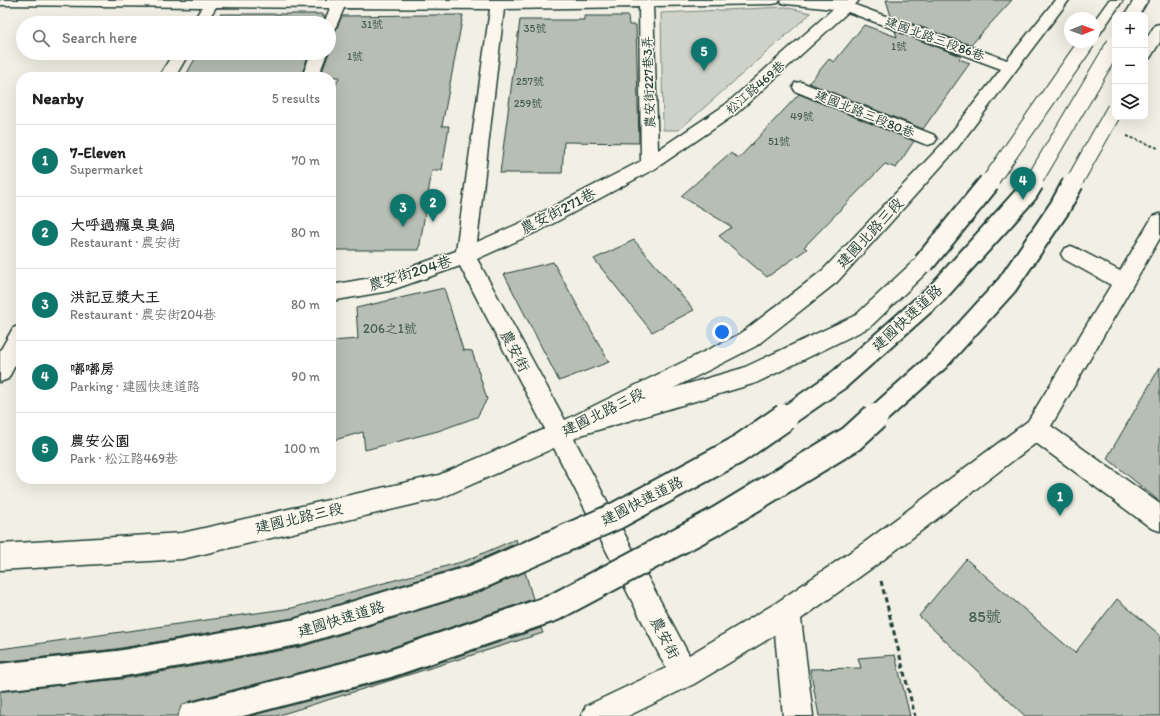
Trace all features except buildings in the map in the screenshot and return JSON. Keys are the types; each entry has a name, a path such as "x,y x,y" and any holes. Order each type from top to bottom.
{"main road":[{"path":"0,1 498,3 772,0"},
{"name":"建國北路三段86巷","path":"787,0 849,3 1011,67"},
{"name":"建國北路三段","path":"0,557 182,546 441,486 584,423 748,340 830,276 949,147 1062,0"},
{"path":"1100,23 1116,0"},
{"path":"1134,12 1141,0"},
{"path":"203,16 213,1"},
{"name":"農安街227巷3弄","path":"646,1 650,164"},
{"path":"334,16 339,2"},
{"path":"465,256 498,3"},
{"name":"松江路469巷","path":"650,164 731,109 849,3"},
{"path":"1148,50 1160,28"},
{"path":"584,423 748,376 863,321 924,263 979,197 1083,48"},
{"name":"建國快速道路","path":"0,677 118,664 297,632 475,578 616,516 736,451 840,379 937,293 1027,193 1113,48"},
{"path":"170,72 177,60"},
{"path":"312,72 316,60"},
{"name":"建國北路三段80巷","path":"801,86 928,139"},
{"path":"192,716 386,665 553,608 718,520 851,439 939,360 1007,285 1060,207 1112,114"},
{"name":"農安街271巷","path":"465,256 534,225 650,164"},
{"path":"596,716 684,674 786,613 874,551 1036,429 1160,221"},
{"path":"1071,254 1124,282"},
{"name":"農安街204巷","path":"336,292 389,283 465,256"},
{"name":"農安街","path":"465,256 684,674"},
{"path":"0,372 16,343"},
{"path":"1036,429 1160,519"},
{"path":"786,613 798,716"}],"path":[{"path":"874,551 915,716"}],"shaded area":[{"path":"785,7 811,13 679,130 663,130 661,13"}],"place":[{"name":"農安公園","path":"704,71"},
{"name":"嘟嘟房","path":"1023,200"},
{"name":"大呼過癮臭臭鍋","path":"433,222"},
{"name":"洪記豆漿大王","path":"403,227"},
{"name":"7-Eleven","path":"1060,516"}]}
